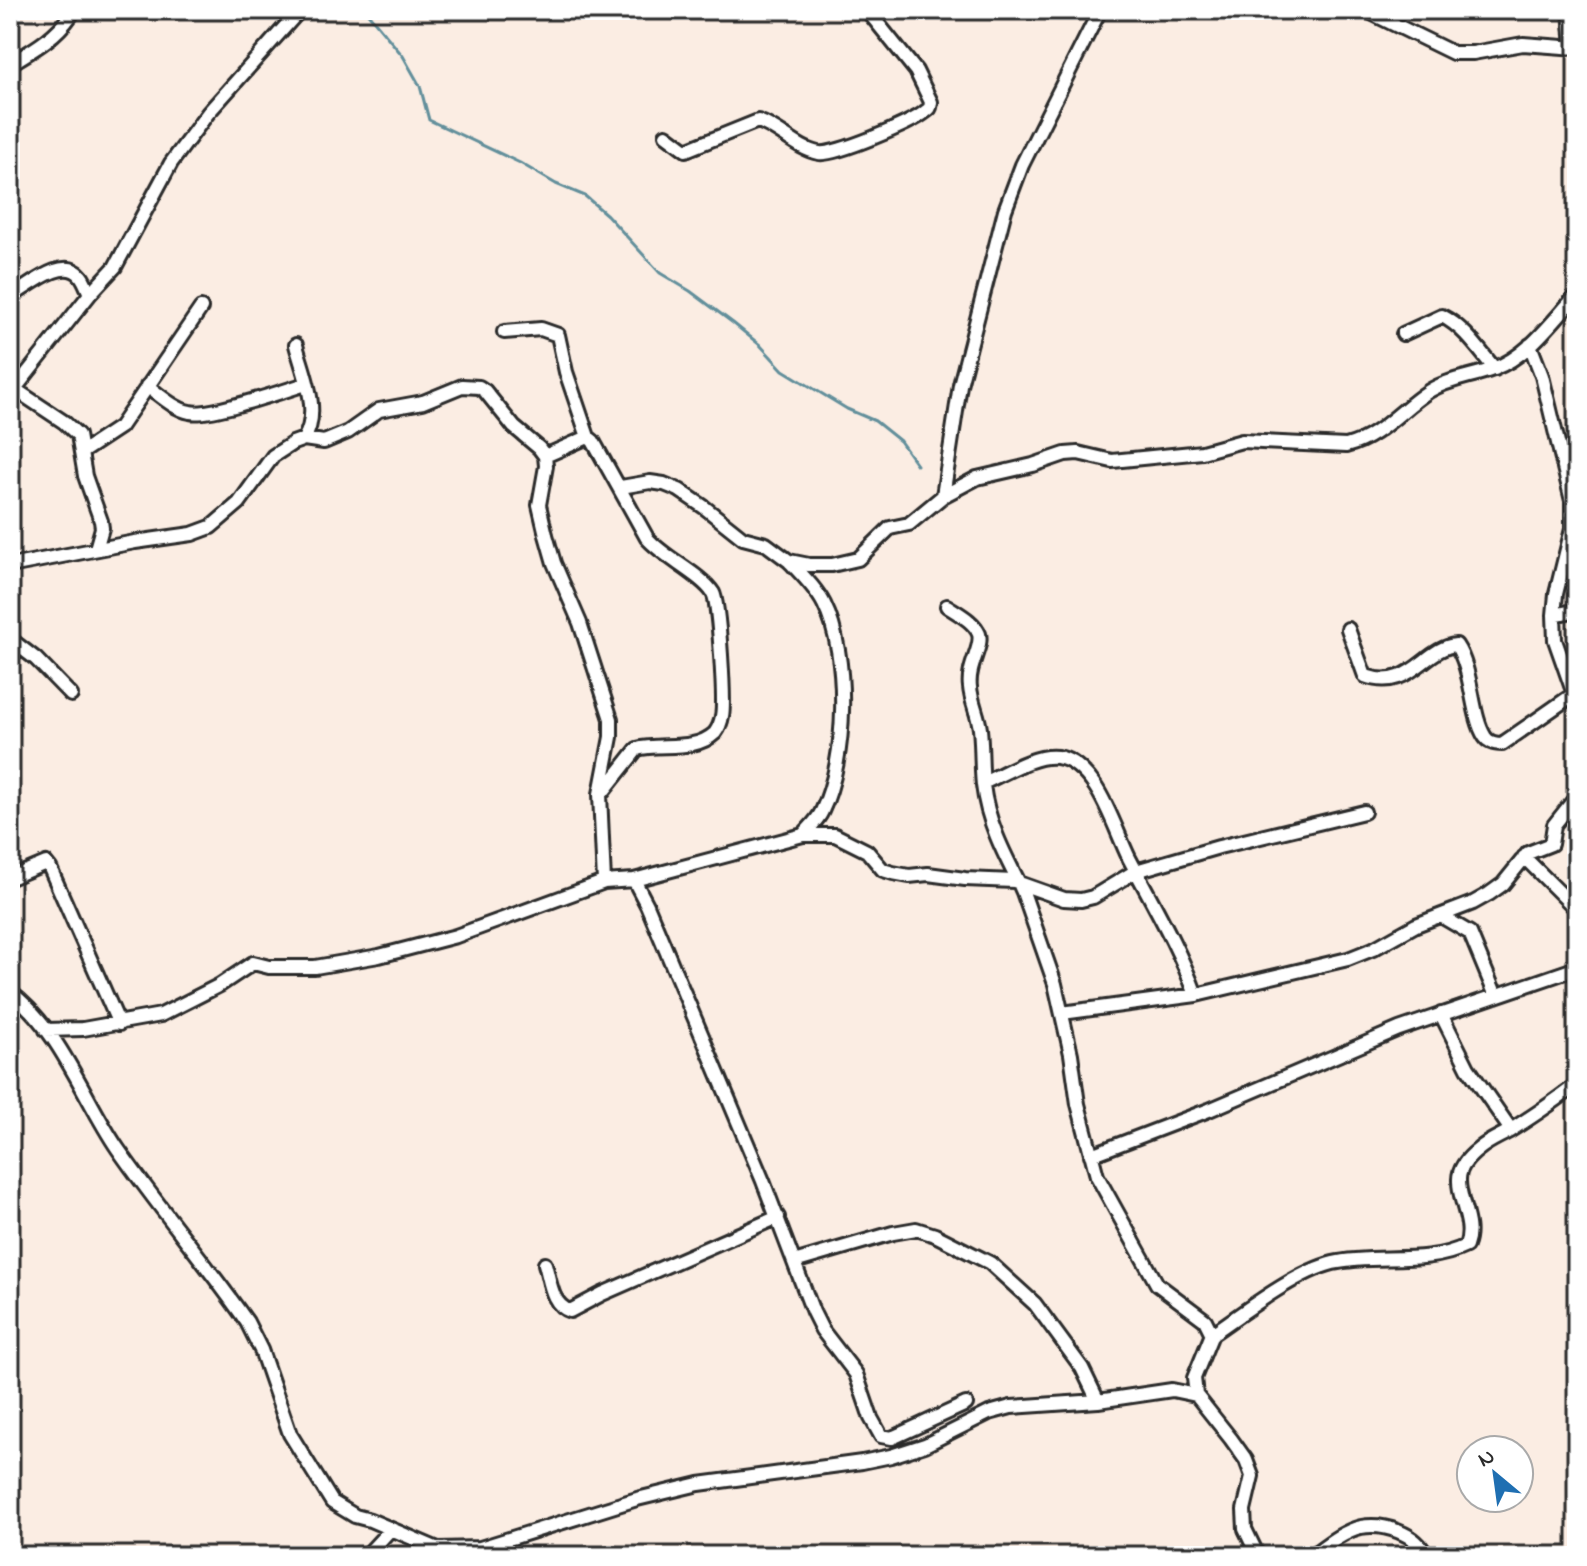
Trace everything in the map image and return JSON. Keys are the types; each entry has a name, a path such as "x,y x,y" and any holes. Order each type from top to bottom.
{"street":[{"path":"10,64 46,42 65,23 71,15 70,10"},
{"path":"96,549 101,521 85,476 78,435 13,393 90,294 115,267 156,190 208,113 300,10"},
{"path":"666,135 686,150 758,121 776,128 813,151 830,153 927,112 931,102 922,81 867,10"},
{"path":"943,496 960,385 1005,210 1022,165 1100,10"},
{"path":"1365,10 1453,53 1473,53 1523,44 1575,48 1570,10"},
{"path":"10,297 53,270 65,268 81,276 90,294"},
{"path":"789,561 832,565 858,559 890,528 909,524 943,496 977,478 1065,454 1078,453 1112,461 1202,452 1242,441 1346,446 1373,436 1400,410 1432,389 1495,369 1514,359 1577,295"},
{"path":"82,452 120,427 201,308"},
{"path":"1403,334 1442,316 1473,342 1495,369"},
{"path":"504,332 541,329 558,335 566,372 588,437 599,449 647,538 654,547 713,593 723,698 722,718 717,731 692,744 637,749 600,794"},
{"path":"10,566 192,534 211,527 239,503 273,456 304,439 313,419 296,345"},
{"path":"1348,629 1365,676 1372,678 1410,674 1437,652 1456,645 1485,738 1492,743 1502,744 1574,694 1555,640 1554,615 1572,529 1572,479 1530,345"},
{"path":"147,386 180,409 195,413 306,384"},
{"path":"304,439 324,442 348,432 379,410 423,402 472,385 485,391 499,411 545,456 539,505 546,535 554,563 577,614 611,719 611,737 600,794 604,882"},
{"path":"545,456 588,437"},
{"path":"621,487 650,482 679,490 743,538 766,544 789,561 825,605 839,654 841,740 832,786 819,817 803,835"},
{"path":"947,606 975,626 980,637 969,675 980,731 983,783 990,818 1019,883 1055,984 1078,1104 1097,1176 1157,1284 1205,1320 1212,1334"},
{"path":"1554,615 1577,610"},
{"path":"10,639 36,659 71,695"},
{"path":"983,783 1039,759 1056,757 1069,761 1095,787 1163,919 1196,995"},
{"path":"1062,1013 1196,995 1348,959 1416,925 1489,894 1503,884 1524,857 1551,844 1554,825 1577,796"},
{"path":"46,1030 83,1029 145,1020 177,1008 253,963 269,967 315,967 379,956 491,925 604,882 634,880 803,835 835,835 867,851 883,870 893,873 1019,883 1064,899 1081,900 1093,897 1136,871 1219,847 1364,812"},
{"path":"1524,857 1577,910"},
{"path":"10,878 40,864 46,863 50,868 119,1024"},
{"path":"634,880 778,1217 813,1312 822,1330 856,1374 871,1418 881,1436 892,1438 966,1404"},
{"path":"1441,916 1470,933 1496,996"},
{"path":"1091,1155 1441,1014 1577,968"},
{"path":"10,992 16,1004 46,1030 73,1070 117,1148 247,1322 261,1350 290,1434 332,1502 355,1516 438,1549 480,1548 637,1499 699,1484 891,1456 925,1445 989,1413 1011,1407 1098,1401 1172,1390 1196,1395"},
{"path":"1441,1014 1468,1068 1511,1130"},
{"path":"1258,1556 1245,1529 1244,1510 1252,1476 1246,1460 1196,1395 1194,1378 1212,1334 1311,1270 1335,1263 1437,1255 1466,1246 1470,1237 1458,1182 1460,1172 1481,1147 1577,1084"},
{"path":"545,1264 555,1297 563,1309 570,1311 778,1217"},
{"path":"794,1262 893,1233 916,1229 935,1235 990,1263 1035,1304 1082,1368 1098,1401"},
{"path":"1311,1556 1359,1527 1372,1527 1404,1534 1422,1547 1426,1556"},
{"path":"366,1556 390,1530"}],"waterway":[{"path":"365,10 403,56 420,86 429,120 585,196 607,215 660,273 733,323 760,345 783,370 847,409 875,421 900,441 917,465"}]}
